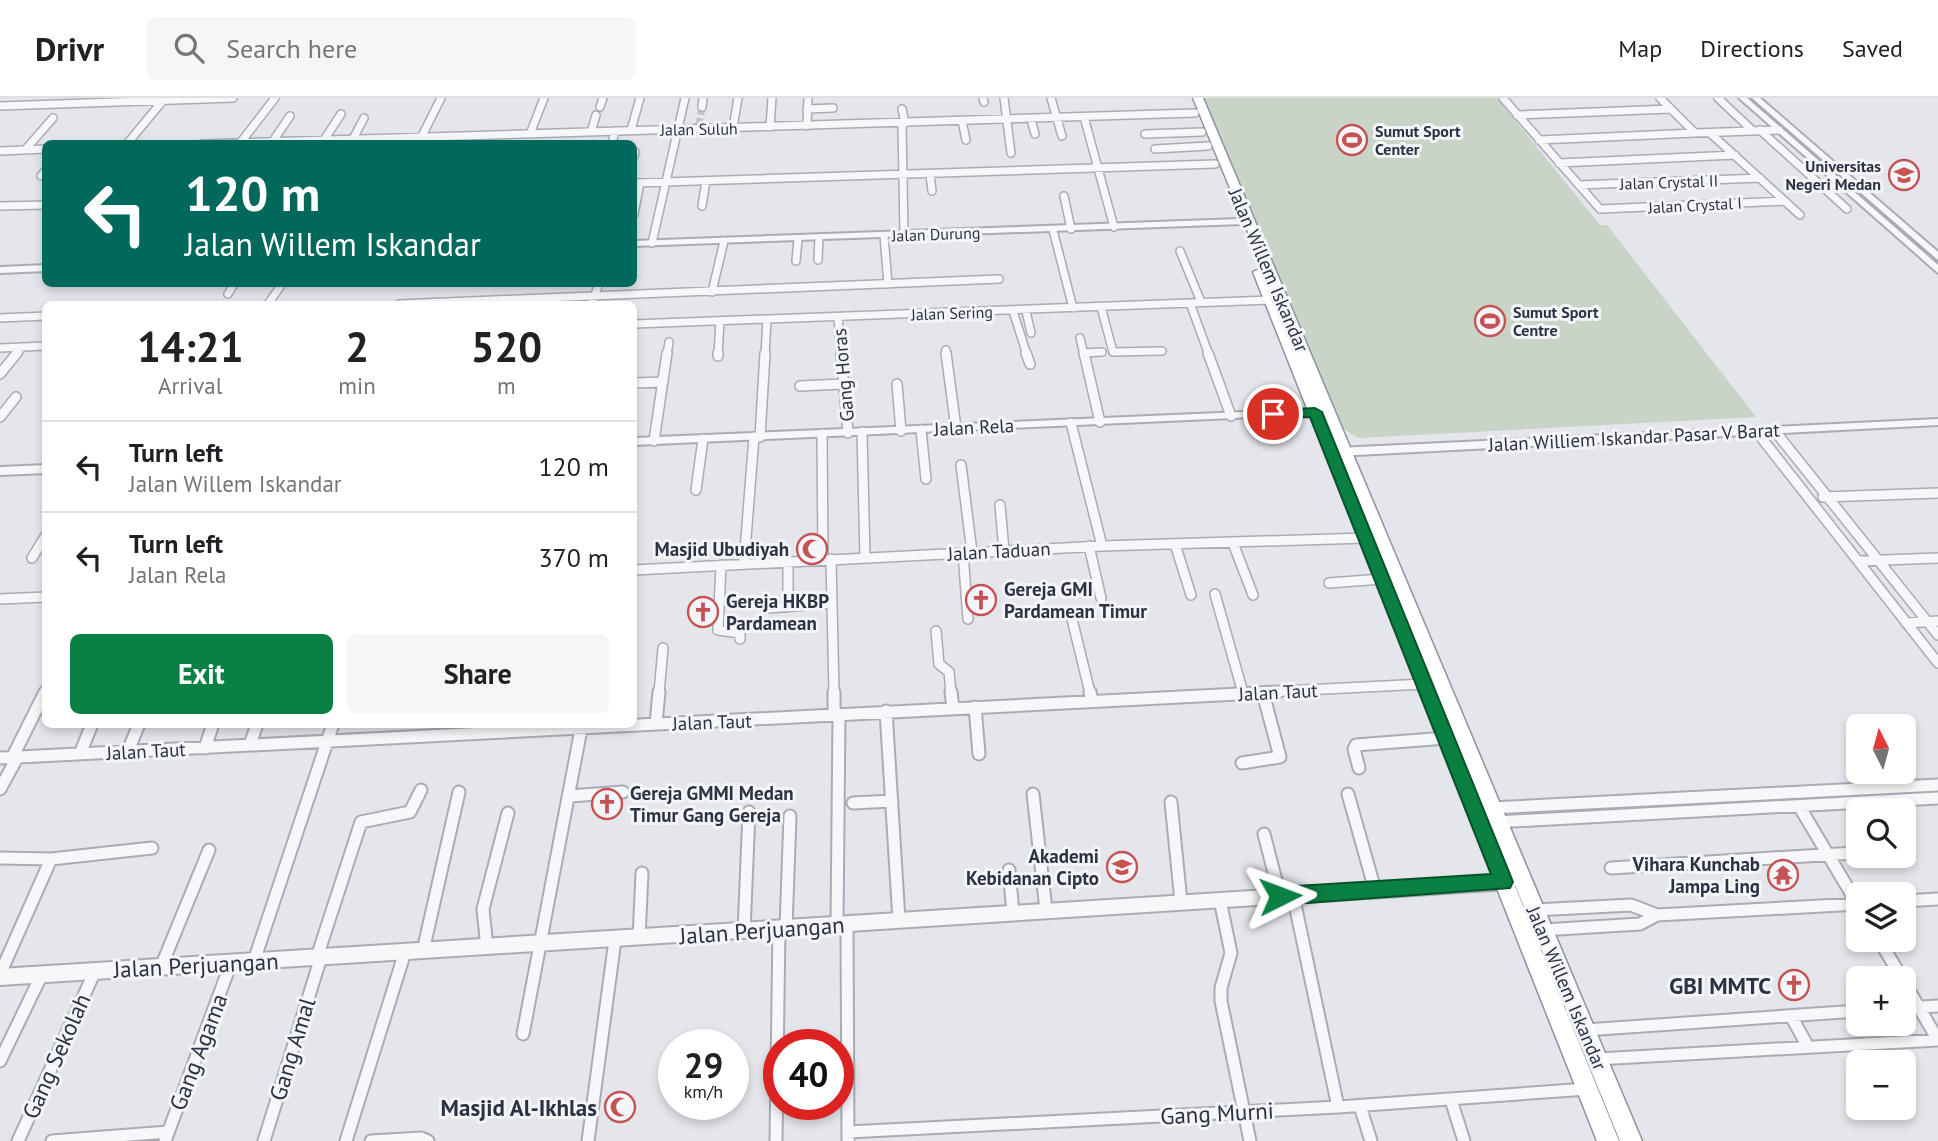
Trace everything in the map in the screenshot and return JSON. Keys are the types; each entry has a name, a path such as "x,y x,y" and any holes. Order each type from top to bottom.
{"highway":[{"name":"Jalan Willem Iskandar","path":"1189,98 1239,222 1250,237 1270,300 1315,412 1338,452 1365,538 1477,815 1513,882 1535,910 1631,1141"},
{"name":"Jalan Willem Iskandar","path":"1198,98 1250,237 1338,452 1495,815 1513,882 1608,1141"}],"street":[{"path":"0,106 99,100 233,98"},
{"path":"243,140 275,98"},
{"path":"420,140 440,98"},
{"path":"530,134 544,98"},
{"path":"600,107 603,98"},
{"path":"632,130 640,98"},
{"path":"652,243 685,98"},
{"path":"702,107 704,98"},
{"path":"733,128 737,98"},
{"path":"770,127 772,98"},
{"path":"807,126 808,98"},
{"path":"1004,98 1011,153"},
{"path":"1051,98 1062,136"},
{"path":"1503,98 1579,185"},
{"path":"1660,98 1695,133"},
{"path":"1718,98 1847,209"},
{"path":"1743,98 1938,270"},
{"path":"1756,98 1938,257"},
{"path":"130,140 164,99"},
{"path":"807,109 833,108"},
{"path":"902,108 904,235"},
{"path":"1517,115 1670,108"},
{"name":"Jalan Suluh","path":"420,140 491,135 679,130 698,127 1195,113"},
{"path":"324,140 341,114"},
{"path":"591,132 596,115"},
{"path":"275,140 290,116"},
{"path":"1084,117 1114,227"},
{"path":"25,150 53,118"},
{"path":"353,139 365,118"},
{"path":"1031,119 1035,134"},
{"path":"962,121 966,140"},
{"path":"1539,140 1779,130"},
{"path":"613,140 615,131"},
{"path":"1145,134 1202,132"},
{"path":"1710,133 1800,215"},
{"path":"489,140 491,135"},
{"name":"Jalan Suluh","path":"346,140 364,140"},
{"path":"1155,149 1208,146"},
{"path":"0,151 42,149"},
{"path":"1559,163 1734,155"},
{"path":"637,183 1215,164"},
{"path":"930,174 932,191"},
{"name":"Jalan Crystal II","path":"1579,185 1760,178"},
{"path":"1835,179 1849,179"},
{"path":"702,206 706,181"},
{"name":"Jalan Crystal I","path":"1579,185 1598,208 1604,209 1785,201"},
{"path":"1064,196 1071,229"},
{"path":"1838,201 1859,200"},
{"path":"0,206 42,205"},
{"name":"Jalan Durung","path":"637,244 1239,222"},
{"path":"1053,230 1073,308"},
{"path":"884,236 888,284"},
{"path":"818,260 819,238"},
{"path":"796,261 797,239"},
{"path":"712,292 724,241"},
{"path":"1180,251 1200,302"},
{"path":"0,270 42,268"},
{"path":"593,301 712,292 999,279"},
{"path":"228,294 232,287"},
{"name":"Jalan Sering","path":"637,324 1270,300"},
{"path":"1190,303 1231,416"},
{"path":"1101,307 1113,352 1162,351"},
{"path":"1013,311 1030,364"},
{"path":"1026,311 1031,333"},
{"path":"0,318 42,316"},
{"name":"Gang Horas","path":"838,317 848,433"},
{"path":"744,563 767,320"},
{"path":"718,356 720,321"},
{"path":"1080,338 1100,422"},
{"path":"654,441 669,342"},
{"path":"0,348 42,346"},
{"path":"0,374 22,347"},
{"path":"946,350 956,428"},
{"path":"1084,353 1102,352"},
{"path":"637,383 663,382"},
{"path":"800,386 843,384"},
{"path":"897,384 901,430"},
{"path":"0,417 16,397"},
{"name":"Jalan Rela","path":"637,442 1315,412"},
{"path":"1071,423 1102,546"},
{"name":"Jalan Williem Iskandar Pasar V Barat","path":"1338,452 1937,423"},
{"path":"921,430 926,479"},
{"path":"1773,430 1878,560 1933,621 1937,634 1915,634"},
{"path":"1756,431 1938,663"},
{"path":"862,432 865,558"},
{"path":"822,434 837,715 837,803 841,857 848,1137"},
{"path":"696,490 703,439"},
{"path":"961,465 968,552 968,620"},
{"path":"0,471 42,469"},
{"path":"1808,497 1938,493"},
{"path":"1000,505 1004,551"},
{"name":"Jalan Taduan","path":"637,570 1089,546 1365,538"},
{"path":"32,558 42,542"},
{"path":"1233,543 1253,595"},
{"path":"1175,544 1191,594"},
{"path":"1089,546 1101,598"},
{"path":"1858,561 1938,558"},
{"path":"788,561 788,607"},
{"path":"720,565 718,630 738,631 740,639"},
{"path":"1329,583 1382,579"},
{"path":"1216,594 1243,694"},
{"path":"0,599 42,597"},
{"path":"768,608 832,603"},
{"path":"1072,619 1092,701"},
{"path":"1906,623 1933,621"},
{"path":"936,631 939,665 949,672 953,708"},
{"path":"656,724 663,648"},
{"name":"Jalan Taut","path":"637,725 1424,684"},
{"path":"1242,763 1280,757 1263,693"},
{"path":"0,789 42,697"},
{"path":"975,706 979,754"},
{"path":"886,712 899,920"},
{"path":"80,754 90,728"},
{"path":"128,751 137,728"},
{"path":"205,748 212,728"},
{"path":"250,745 256,728"},
{"path":"254,961 332,728"},
{"name":"Jalan Taut","path":"0,758 328,742 520,728"},
{"path":"523,1034 582,728"},
{"path":"1359,768 1354,749 1356,745 1446,738"},
{"path":"1495,815 1590,802 1938,785"},
{"name":"Gang Amal","path":"264,1141 361,822 411,812 421,790"},
{"path":"423,951 459,792"},
{"path":"570,796 623,792"},
{"path":"1033,794 1045,910"},
{"path":"1348,794 1375,890"},
{"path":"1477,815 1597,817 1938,798"},
{"path":"853,803 892,801"},
{"path":"1171,802 1181,902"},
{"path":"1590,802 1597,817"},
{"path":"1799,806 1846,883"},
{"path":"744,932 749,812"},
{"path":"486,948 483,909 508,813"},
{"path":"776,1141 783,928 790,816"},
{"path":"1264,834 1287,895 1338,1107"},
{"path":"0,858 51,859 152,848"},
{"path":"161,967 209,850"},
{"path":"1611,868 1846,853"},
{"path":"0,975 51,859"},
{"path":"1009,870 1013,913"},
{"path":"639,938 642,873"},
{"name":"Jalan Perjuangan","path":"0,975 486,948 1513,882"},
{"path":"1916,900 1938,899"},
{"path":"1220,900 1231,953 1221,988 1221,1001 1250,1141"},
{"path":"1535,910 1632,905 1657,915"},
{"path":"1543,930 1640,924 1657,915 1846,905"},
{"path":"589,1141 615,940"},
{"path":"346,1141 405,952"},
{"name":"Gang Agama","path":"166,1137 232,963"},
{"name":"Gang Sekolah","path":"18,1141 94,971"},
{"path":"0,1061 42,974"},
{"path":"1597,1059 1938,1040 1916,1003"},
{"path":"1918,1007 1938,1006"},
{"path":"1585,1030 1846,1012"},
{"path":"1791,1016 1808,1047"},
{"name":"Gang Murni","path":"848,1137 934,1134 1587,1089"},
{"path":"1451,1100 1464,1141"},
{"path":"1360,1105 1371,1141"},
{"path":"52,1141 166,1137"},
{"path":"371,1141 428,1141"}],"green space":[{"name":"Sumut Sport Centre","path":"1204,98 1497,98 1600,225 1607,225 1756,417 1358,438 1342,428"}],"tunnel":[{"path":"699,125 702,107"}],"place":[{"name":"Sumut Sport Center","path":"1352,140"},
{"name":"Universitas Negeri Medan","path":"1904,175"},
{"name":"Sumut Sport Centre","path":"1490,321"},
{"name":"Masjid Ubudiyah","path":"812,549"},
{"name":"Gereja GMI Pardamean Timur","path":"981,600"},
{"name":"Gereja HKBP Pardamean","path":"703,612"},
{"name":"Gereja GMMI Medan Timur Gang Gereja","path":"607,804"},
{"name":"Akademi Kebidanan Cipto","path":"1122,867"},
{"name":"Vihara Kunchab Jampa Ling","path":"1783,875"},
{"name":"GBI MMTC","path":"1794,985"},
{"name":"Masjid Al-Ikhlas","path":"620,1107"}],"route":[{"path":"1273,414 1315,412 1504,882 1280,896"}]}
